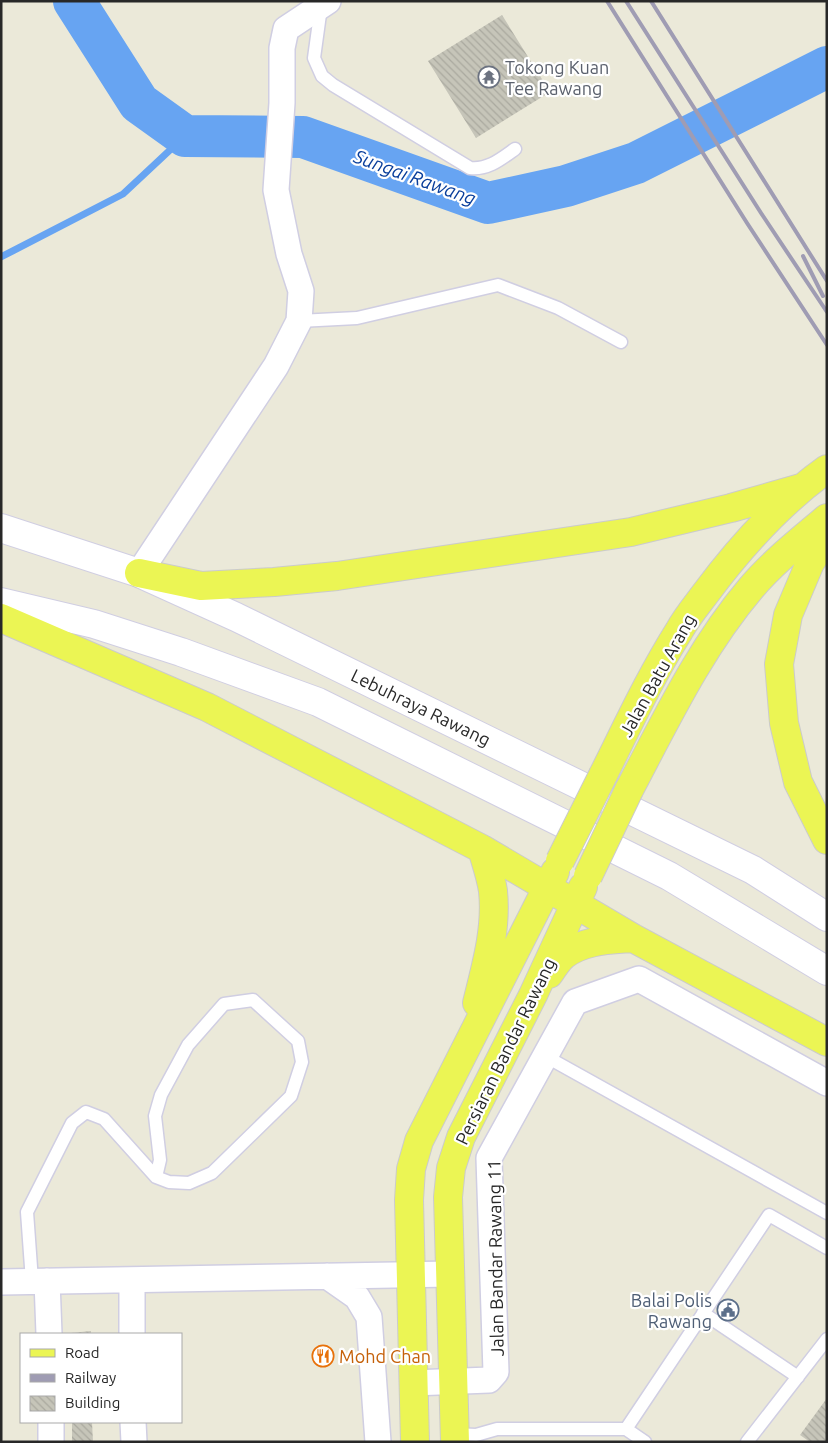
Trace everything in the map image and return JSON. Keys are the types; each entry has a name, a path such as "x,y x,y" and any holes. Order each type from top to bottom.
{"main road":[{"name":"Jalan Batu Arang","path":"547,888 651,679 679,630 725,567 750,537 801,488 827,469"},
{"path":"139,573 201,586 337,576 631,532 731,508 801,488"},
{"name":"Persiaran Bandar Rawang","path":"454,1438 448,1197 451,1168 461,1137 533,995 629,790 694,667 721,627 752,587 827,518"},
{"path":"827,537 810,564 788,615 779,664 784,723 798,782 827,840"},
{"path":"1,618 207,707 482,849 633,938 827,1042"},
{"path":"466,1048 494,923 493,890 482,849"},
{"name":"Persiaran Bandar Rawang","path":"415,1442 409,1200 411,1169 419,1140 547,888"},
{"path":"533,995 562,956 581,946 599,941 633,938"}],"street":[{"path":"139,573 276,366 298,321 301,292 290,254 276,190 282,103 282,48 286,29 324,4"},
{"name":"Lebuhraya Rawang","path":"1,528 139,573 236,617 753,870 827,918"},
{"path":"1,602 94,624 181,652 318,702 670,876 827,971"},
{"name":"Jalan Bandar Rawang 11","path":"413,1383 489,1380 496,1372 489,1158 574,1002 639,979 827,1083"},
{"path":"1,1282 451,1274"},
{"path":"327,1276 357,1297 368,1317 378,1442"},
{"path":"132,1280 132,1333"},
{"path":"39,1281 48,1333"},
{"path":"51,1423 52,1442"},
{"path":"134,1423 134,1442"}],"lane":[{"path":"324,4 314,58 322,76 333,85 470,168 480,169 490,165 515,149"},
{"path":"298,321 357,318 498,285 558,308 621,342"},
{"path":"39,1281 27,1212 72,1123 86,1112 104,1120 156,1177 169,1182 189,1183 212,1173 291,1096 302,1062 298,1042 253,1000 224,1004 188,1045 161,1095 155,1116 160,1160 156,1177"},
{"path":"545,1056 827,1213"},
{"path":"626,1429 769,1215 827,1248"},
{"path":"703,1313 798,1377"},
{"path":"747,1442 827,1339"},
{"path":"454,1438 476,1435 626,1429 646,1442"}],"building":[{"name":"Tokong Kuan Tee Rawang","path":"502,15 550,92 476,138 428,61"},
{"path":"91,1331 91,1333 71,1333"},
{"path":"827,1398 827,1442 810,1442 800,1435"},
{"path":"72,1423 92,1423 93,1442 72,1442"}],"waterway":[{"name":"Sungai Rawang","path":"74,1 139,103 185,136 303,137 488,203 566,186 636,163 827,67"},
{"path":"1,257 123,194 185,136"}],"railway":[{"path":"607,1 747,223 827,345"},
{"path":"626,1 761,213 827,312"},
{"path":"651,1 827,281"},
{"path":"803,256 823,296"}],"place":[{"name":"Tokong Kuan Tee Rawang","path":"489,77"},
{"name":"Balai Polis Rawang","path":"728,1310"},
{"name":"Mohd Chan","path":"323,1356"}]}
